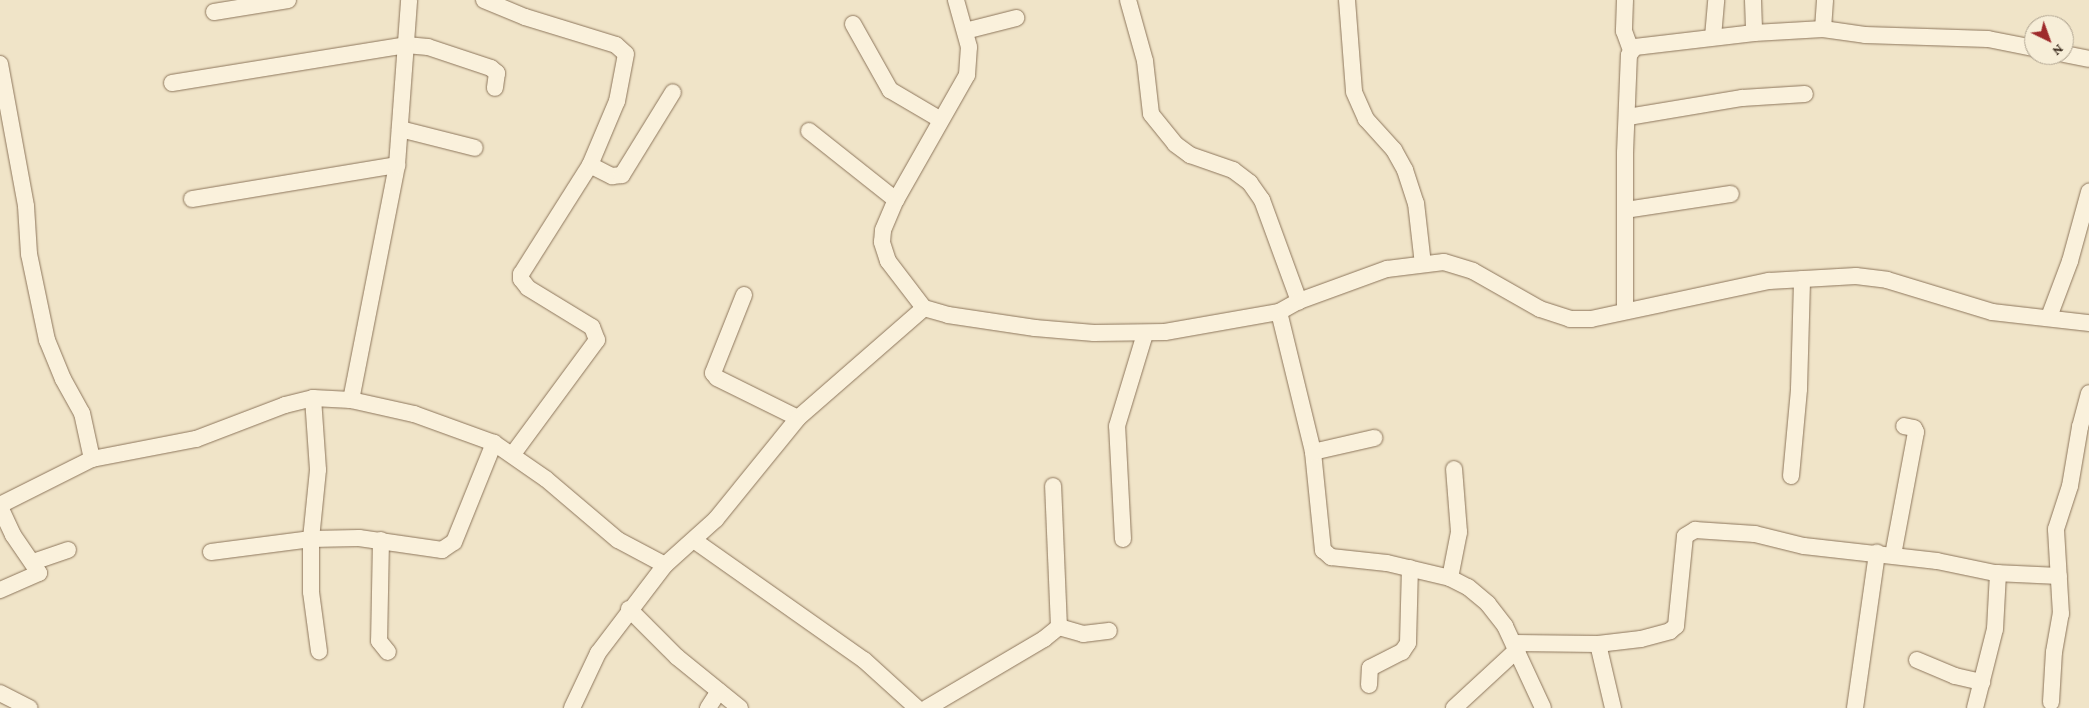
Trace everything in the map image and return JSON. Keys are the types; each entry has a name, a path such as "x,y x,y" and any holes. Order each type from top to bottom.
{"street":[{"path":"214,12 288,0"},
{"path":"351,400 397,165 409,0"},
{"path":"484,0 624,50 626,59 617,100 590,165 524,267 521,279 528,288 592,327 597,340 513,454"},
{"path":"956,0 966,31 970,61 967,75 896,200 883,230 883,251 924,308 948,315 1035,328 1145,334 1279,312 1299,301 1387,270 1444,262 1473,271 1553,315 1591,319 1726,288 1802,279 1856,276 1887,280 1992,312 2089,323"},
{"path":"1128,0 1145,61 1151,114 1162,131 1183,150 1233,170 1250,183 1262,200 1299,301"},
{"path":"1347,0 1354,92 1359,109 1394,150 1406,170 1416,203 1423,264"},
{"path":"1625,0 1624,31 1631,50 1625,310"},
{"path":"1713,38 1716,0"},
{"path":"1753,0 1754,33"},
{"path":"1823,29 1826,0"},
{"path":"966,31 1016,18"},
{"path":"853,24 890,90 941,120"},
{"path":"1631,50 1639,46 1754,33 1823,29 1865,35 1988,39 2024,46"},
{"path":"172,83 406,45 428,47 491,68 497,73 494,88"},
{"path":"2074,56 2089,59"},
{"path":"0,64 26,206 29,254 48,340 63,379 82,413 92,459"},
{"path":"590,165 612,176 622,174 673,92"},
{"path":"1628,117 1742,98 1804,94"},
{"path":"400,129 474,148"},
{"path":"809,131 896,200"},
{"path":"192,199 397,165"},
{"path":"2049,317 2070,261 2089,192"},
{"path":"1626,210 1731,194"},
{"path":"1791,476 1800,389 1802,279"},
{"path":"744,295 712,373 717,378 798,418"},
{"path":"572,708 598,653 629,609 664,565 695,541 733,499 798,418 924,308"},
{"path":"1279,312 1313,452 1323,550 1339,558 1410,568 1450,578 1488,604 1516,646 1543,708"},
{"path":"1123,539 1117,426 1145,334"},
{"path":"2051,702 2054,652 2061,614 2057,524 2070,486 2080,426 2089,392"},
{"path":"313,398 318,470 311,539 311,592 318,651"},
{"path":"0,590 37,575 39,570 13,535 0,506 92,459 196,439 285,405 313,398 351,400 414,414 494,443 513,454 618,540 664,565"},
{"path":"1893,555 1916,432 1914,428 1904,426"},
{"path":"1313,452 1374,438"},
{"path":"211,552 311,539 381,540 436,550 449,547 454,542 494,443"},
{"path":"1450,578 1459,532 1454,469"},
{"path":"1053,486 1059,627"},
{"path":"1454,708 1516,646 1598,644 1641,639 1670,631 1676,626 1684,540 1691,531 1756,534 1804,546 1893,555 1998,573 2059,576"},
{"path":"381,540 379,641 388,652"},
{"path":"695,541 864,660 917,708"},
{"path":"33,562 68,550"},
{"path":"1855,708 1877,553"},
{"path":"1369,685 1370,668 1402,652 1408,643 1410,568"},
{"path":"1974,708 1995,629 1998,573"},
{"path":"629,609 677,657 740,708"},
{"path":"1059,627 1083,634 1109,631"},
{"path":"927,708 1044,639 1059,627"},
{"path":"1598,644 1613,708"},
{"path":"1917,660 1956,676 1982,682"},
{"path":"708,708 720,691"},
{"path":"0,694 29,708"}]}
